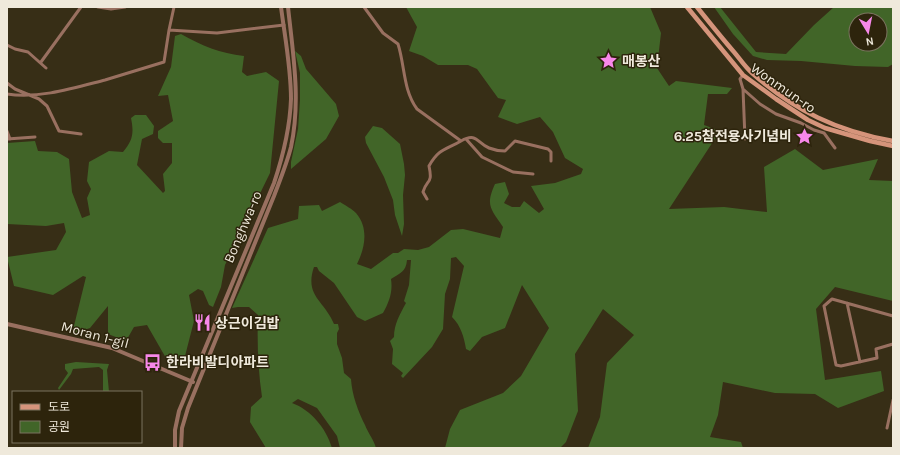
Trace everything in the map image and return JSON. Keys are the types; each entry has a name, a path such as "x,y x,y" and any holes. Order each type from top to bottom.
{"main road":[{"name":"Wonmun-ro","path":"687,7 743,75 793,110 825,131 893,146"},
{"name":"Wonmun-ro","path":"697,7 751,72 799,108 844,129 893,141"}],"street":[{"path":"41,62 82,7"},
{"path":"98,7 111,9 125,7"},
{"path":"7,94 32,96 78,87 164,62 174,7"},
{"name":"Bonghwa-ro","path":"175,448 175,430 180,411 280,165 286,138 291,100 289,58 281,7"},
{"name":"Bonghwa-ro","path":"181,448 182,428 188,408 274,196 285,168 291,147 296,104 296,80 288,7"},
{"path":"364,7 383,33 398,44 402,71 412,102 417,109 461,141"},
{"path":"169,30 217,33 284,25"},
{"path":"7,45 15,49 28,52 46,68"},
{"path":"743,75 740,79 743,89 746,139"},
{"path":"7,83 15,89 39,99 47,106 59,131 81,134"},
{"path":"743,89 760,104 776,114 801,123 814,130 825,131 835,148"},
{"path":"7,132 8,139 35,137"},
{"path":"426,199 423,192 424,187 430,180 431,175 429,166 434,156 445,148 468,137 474,138 489,148 505,151 516,141 548,149 551,152 550,161"},
{"path":"466,139 482,157 513,172 533,174"},
{"path":"893,316 832,299 824,306 836,365 841,366 878,358 876,349 893,344"},
{"path":"847,303 860,362"},
{"name":"Moran 1-gil","path":"7,324 112,348 197,384"},
{"path":"887,428 893,400"}],"green space":[{"path":"406,7 650,7 661,33 657,68 669,86 676,81 732,88 727,94 708,94 704,125 720,131 669,209 724,207 767,212 764,167 795,149 823,170 878,159 869,180 893,181 893,301 835,287 816,309 825,380 881,371 884,391 838,408 815,394 775,393 723,382 718,415 710,437 741,442 743,448 588,448 600,417 607,363 634,335 603,309 575,354 578,411 566,442 560,448 445,448 450,429 460,410 503,393 521,376 549,328 522,285 505,328 482,337 470,351 466,349 462,332 452,317 464,266 456,257 451,258 450,279 445,294 443,329 432,347 403,378 401,376 403,373 392,364 393,349 390,341 394,337 396,323 406,303 404,301 409,285 411,260 407,260 404,270 391,279 390,297 383,313 365,321 357,317 334,283 319,271 317,267 314,267 312,285 314,292 334,324 338,324 339,329 337,333 337,344 342,358 344,373 351,379 358,409 376,448 340,448 337,436 317,408 298,399 292,403 305,410 317,421 326,434 332,448 266,448 250,422 251,407 262,397 258,356 258,315 249,307 232,308 268,228 298,219 299,206 319,205 322,211 340,202 356,213 363,225 364,245 357,264 371,269 393,253 398,253 404,249 418,250 429,247 451,230 463,229 500,238 503,227 490,203 490,197 495,184 505,182 509,194 504,203 512,207 520,207 524,201 539,213 544,209 531,186 555,183 581,174 583,169 565,158 553,132 540,117 517,124 498,117 506,100 498,98 477,69 468,65 438,65 423,56 409,51 417,27"},
{"path":"714,7 720,7 756,52 786,54 834,7 893,7 893,64 888,67 767,60 753,56 733,34"},
{"path":"181,34 211,48 244,56 242,72 247,76 266,72 279,81 270,173 225,265 221,287 213,307 209,305 203,291 198,289 189,295 194,321 184,360 180,365 170,365 147,325 134,327 126,341 108,334 108,306 90,328 72,334 86,277 83,276 53,295 14,286 7,257 56,250 66,232 64,223 46,226 7,224 7,143 35,141 38,151 57,152 69,159 72,192 82,218 90,215 87,198 91,189 87,181 89,162 109,151 123,152 129,144 132,136 131,118 135,115 146,115 154,126 153,134 142,139 137,165 163,193 165,191 163,174 172,163 172,143 163,143 158,138 158,131 173,121 168,95 158,96 171,67 175,36"},
{"path":"295,51 301,56 306,69 336,104 339,116 326,139 291,169 291,162 298,129 300,100 300,73"},
{"path":"373,126 382,128 400,144 405,175 403,195 404,224 402,236 395,215 393,200 384,177 366,143 365,137"},
{"path":"76,362 109,364 107,370 109,391 103,391 103,370 99,367 73,369 59,390 58,388 68,373 65,369 65,364"}],"place":[{"name":"매봉산","path":"609,61"},
{"name":"6.25참전용사기념비","path":"805,136"},
{"name":"상근이김밥","path":"202,323"},
{"name":"한라비발디아파트","path":"153,362"}]}
